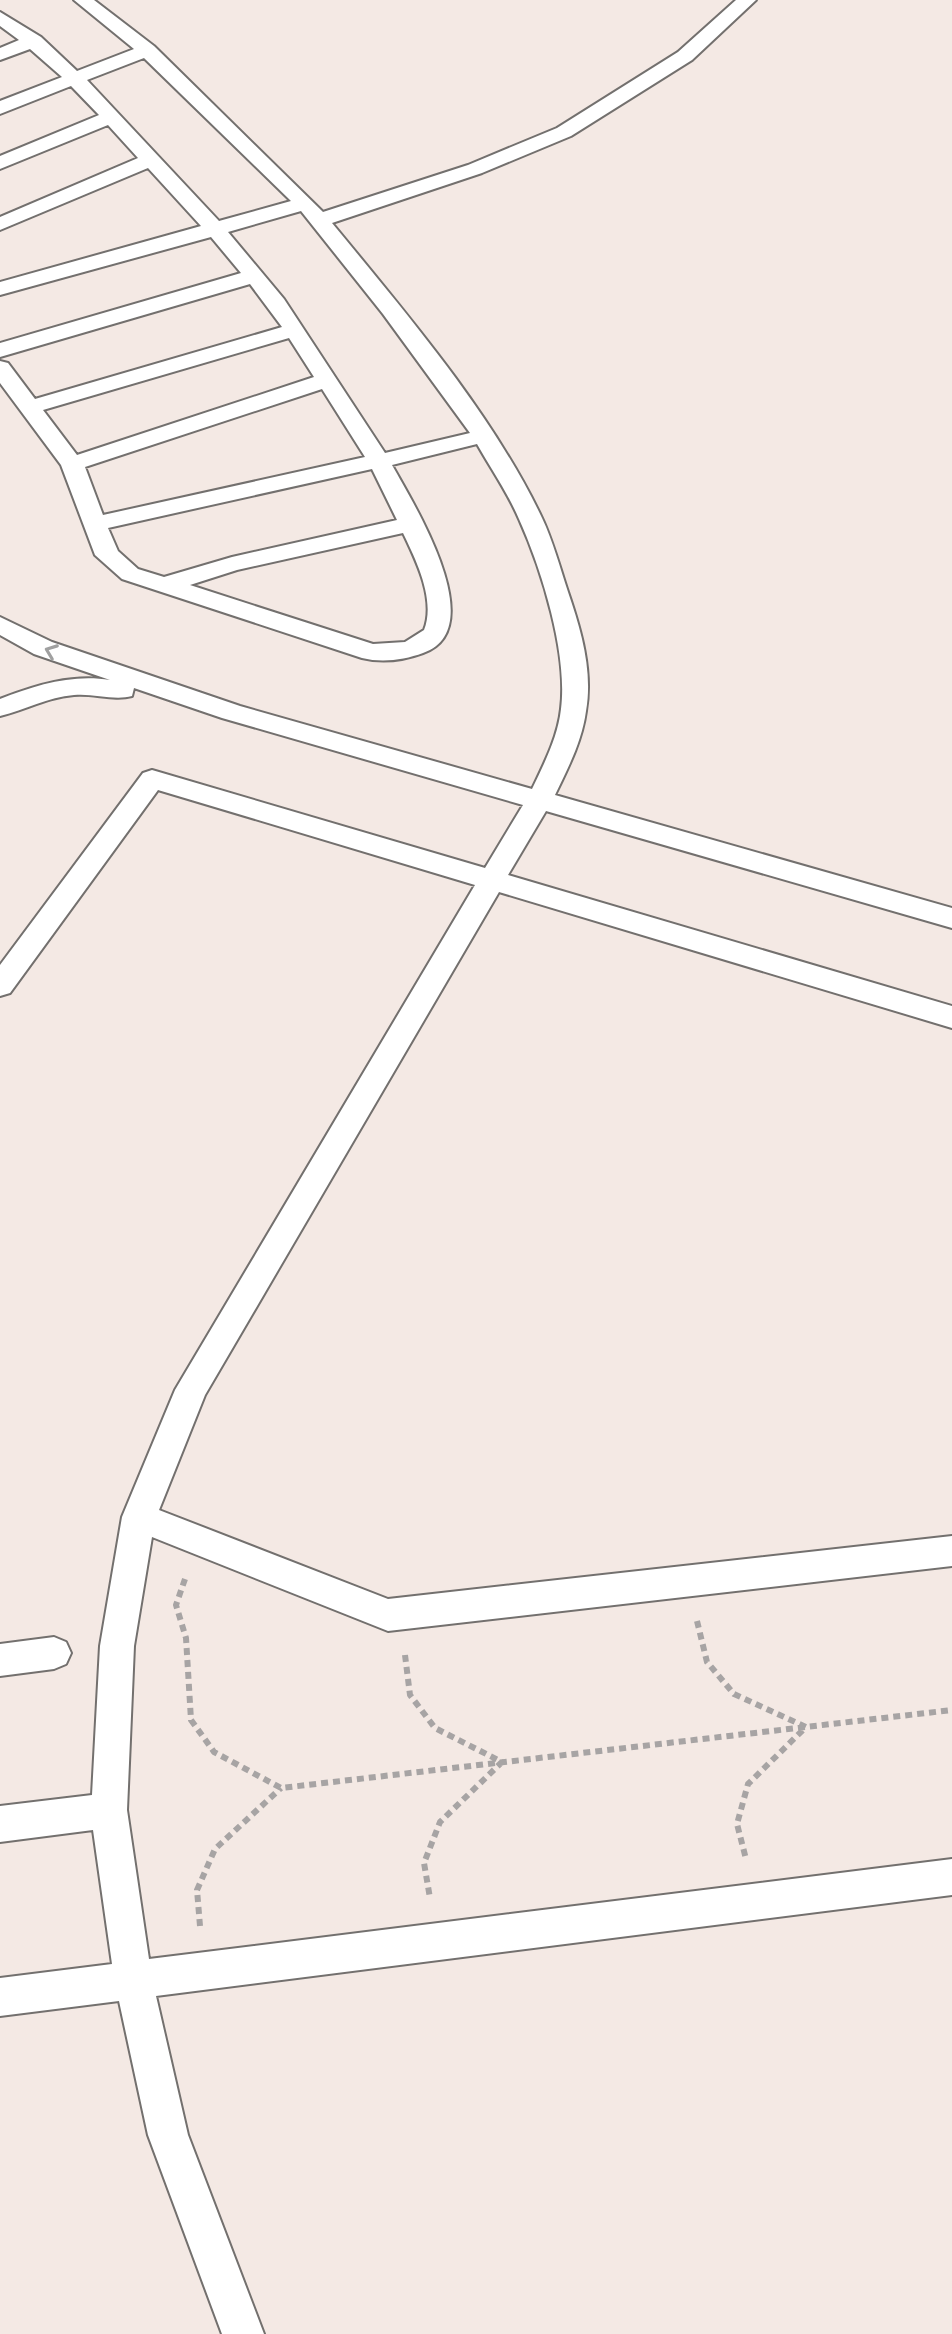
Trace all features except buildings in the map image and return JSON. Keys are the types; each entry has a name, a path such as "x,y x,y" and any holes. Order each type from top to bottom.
{"lane":[{"path":"83,0 147,50 312,212 391,309 484,436 531,519 560,604 575,662 574,710 560,759 539,800 191,1390 139,1517 117,1646 109,1810 133,1980 168,2135 243,2334"},
{"path":"0,289 215,229 312,212 475,169 564,132 685,56 747,0"},
{"path":"0,17 34,41 75,77 215,229 255,276 294,330 379,461 412,524 437,591 440,622 430,639 405,650 371,652 130,574 118,567 107,555 93,524 72,464 0,368"},
{"path":"0,54 34,41"},
{"path":"0,108 147,50"},
{"path":"0,163 111,117"},
{"path":"0,224 151,160"},
{"path":"0,350 255,276"},
{"path":"31,407 294,330"},
{"path":"72,464 327,380"},
{"path":"93,524 484,436"},
{"path":"164,585 232,564 412,524"},
{"path":"0,625 43,648 231,712 952,918"},
{"path":"0,708 49,690 89,684 231,712"},
{"path":"0,986 152,779 952,1017"},
{"path":"139,1517 388,1615 952,1551"},
{"path":"0,1660 54,1653"},
{"path":"0,1824 109,1810"},
{"path":"0,1997 952,1877"}],"path":[{"path":"198,1541 176,1605 186,1638 191,1720 214,1752 281,1788 952,1710"},
{"path":"688,1581 707,1662 734,1694 806,1727"},
{"path":"400,1614 410,1695 435,1728 502,1762"},
{"path":"756,1901 737,1824 748,1784 806,1727"},
{"path":"437,1942 424,1863 440,1822 502,1762"},
{"path":"204,1971 197,1890 215,1849 281,1788"}],"shaded area":[{"path":"0,0 952,0 952,2334 0,2334"}]}
